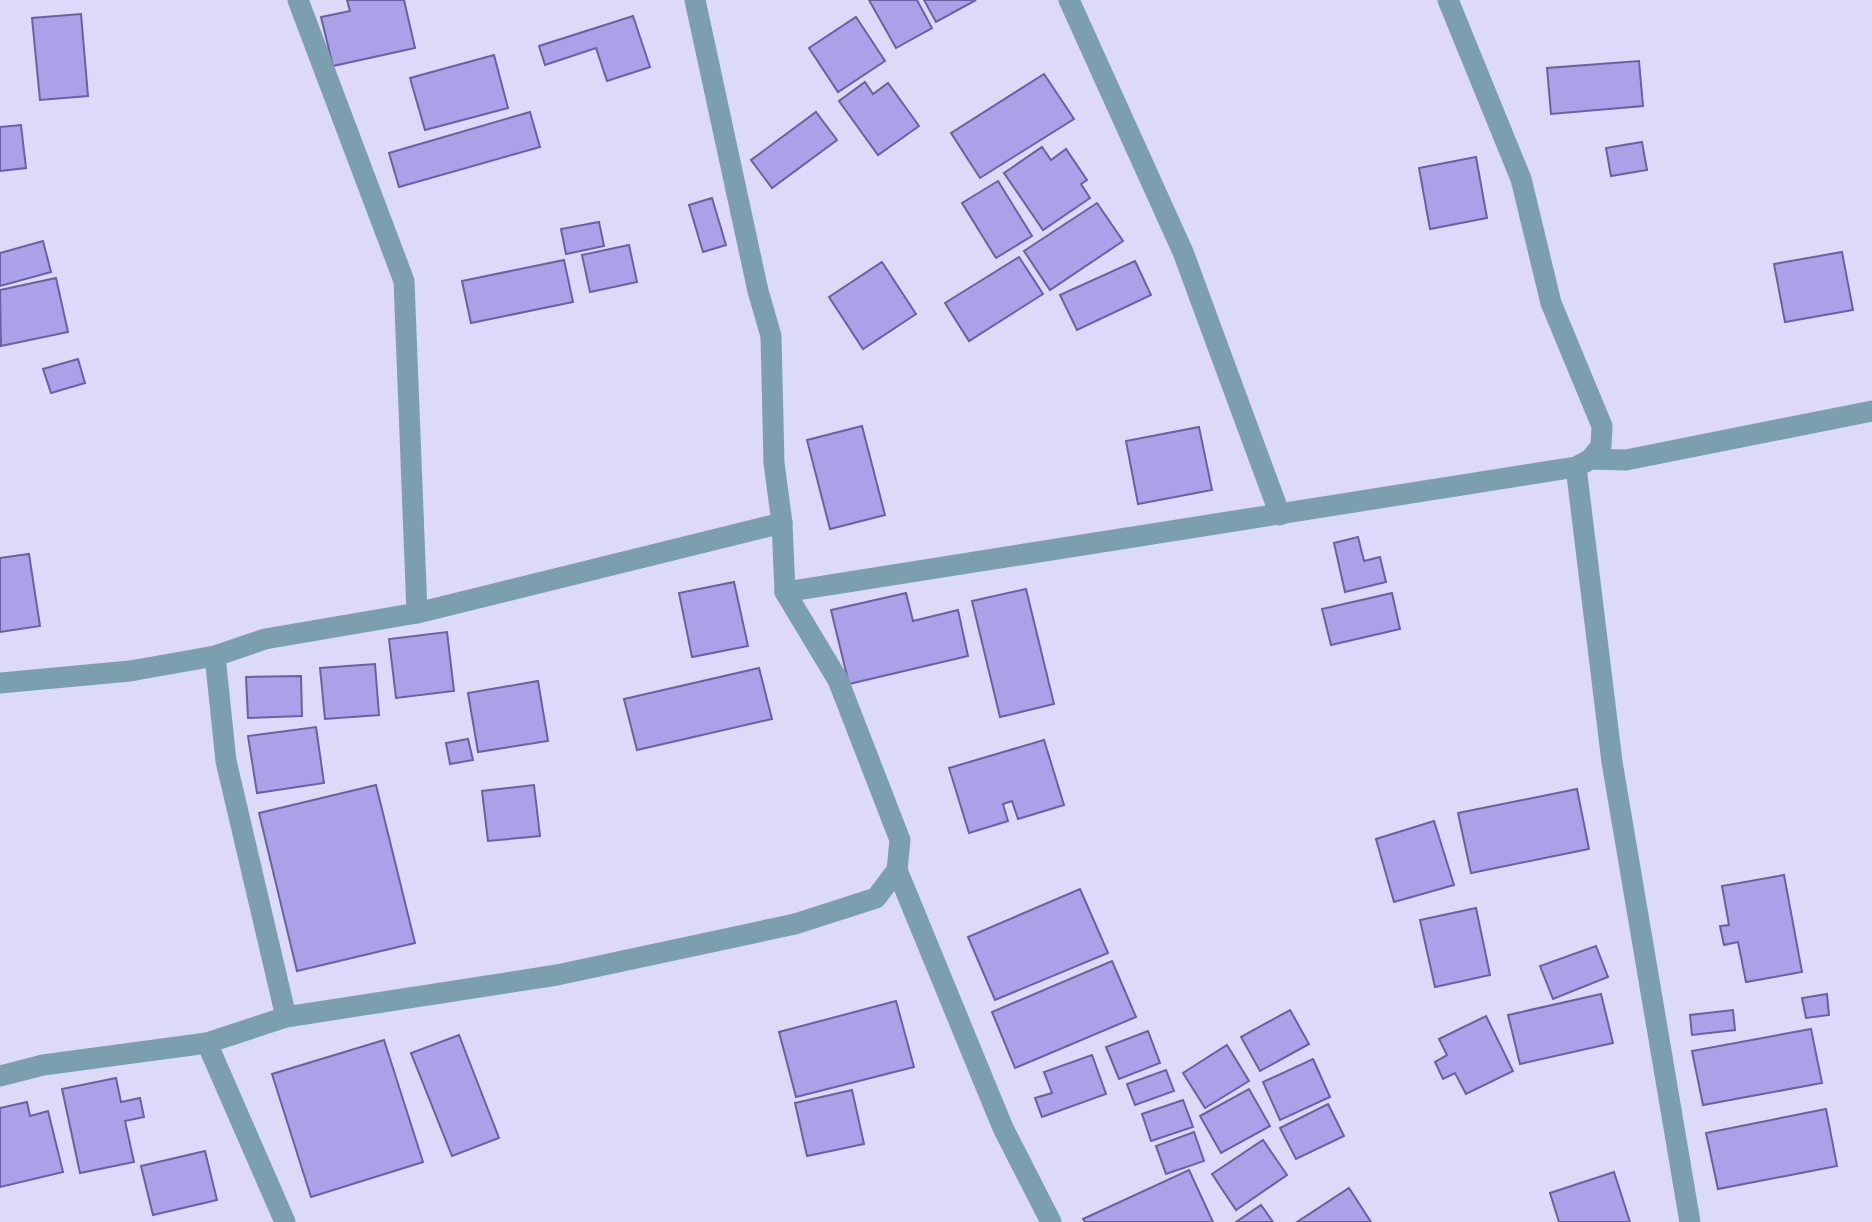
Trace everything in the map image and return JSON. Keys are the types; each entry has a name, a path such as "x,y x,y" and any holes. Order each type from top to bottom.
{"street":[{"path":"298,0 404,281 417,613"},
{"path":"695,0 758,291 771,336 774,463 782,523 785,592 838,680 900,840 897,870 1003,1128 1051,1222"},
{"path":"1069,0 1183,252 1280,515"},
{"path":"1448,0 1521,179 1551,303 1602,426 1601,446 1583,463"},
{"path":"785,592 1280,515 1583,463 1626,460 1872,411"},
{"path":"1583,463 1612,762 1689,1222"},
{"path":"0,683 130,671 215,656 265,639 417,613 782,523"},
{"path":"215,656 226,761 286,1017"},
{"path":"0,1076 43,1065 207,1043 286,1017 557,975 795,924 876,898 897,870"},
{"path":"207,1043 285,1222"}],"building":[{"path":"347,0 404,0 415,48 333,66 321,17 350,11"},
{"path":"869,0 917,0 932,28 896,48"},
{"path":"924,0 976,0 936,22"},
{"path":"81,14 88,96 40,100 32,18"},
{"path":"633,16 650,67 607,81 596,48 545,65 539,46"},
{"path":"856,17 885,61 838,92 809,48"},
{"path":"494,55 508,108 425,130 410,78"},
{"path":"1639,61 1643,106 1551,114 1547,68"},
{"path":"1044,74 1074,119 980,178 951,133"},
{"path":"865,82 873,94 888,83 919,126 878,155 839,101"},
{"path":"530,112 540,147 399,187 389,153"},
{"path":"816,112 837,140 772,188 751,160"},
{"path":"21,125 26,168 0,171 0,127"},
{"path":"1642,142 1647,170 1611,176 1606,148"},
{"path":"1042,147 1051,160 1066,149 1087,180 1081,184 1090,198 1043,230 1004,173"},
{"path":"1476,157 1487,218 1430,229 1419,168"},
{"path":"998,181 1032,236 996,258 962,203"},
{"path":"712,198 726,245 703,252 689,205"},
{"path":"1097,203 1123,241 1050,290 1024,251"},
{"path":"599,222 604,246 566,254 561,229"},
{"path":"43,241 51,272 0,286 0,253"},
{"path":"629,245 637,282 590,292 582,255"},
{"path":"1842,252 1853,310 1785,322 1774,264"},
{"path":"1019,257 1043,294 969,341 945,303"},
{"path":"564,260 573,302 471,323 462,281"},
{"path":"1135,261 1151,295 1077,330 1060,295"},
{"path":"882,262 916,314 863,349 829,297"},
{"path":"56,278 68,332 1,346 0,290"},
{"path":"78,359 85,383 51,393 43,369"},
{"path":"862,426 885,515 830,529 807,440"},
{"path":"1199,427 1212,490 1138,504 1126,441"},
{"path":"1358,537 1364,561 1380,557 1386,582 1345,592 1334,543"},
{"path":"29,554 40,626 0,632 0,558"},
{"path":"734,582 748,646 692,657 679,593"},
{"path":"1026,589 1054,704 1000,717 972,601"},
{"path":"906,593 913,621 958,610 968,656 849,684 831,610"},
{"path":"1392,593 1400,629 1331,645 1322,609"},
{"path":"447,632 454,691 396,698 389,639"},
{"path":"375,664 379,715 325,719 320,668"},
{"path":"759,668 772,719 637,750 624,699"},
{"path":"301,676 302,716 248,718 246,677"},
{"path":"538,681 548,741 478,752 468,693"},
{"path":"316,727 324,783 257,793 248,736"},
{"path":"468,739 473,760 450,764 446,743"},
{"path":"1044,740 1064,805 1018,819 1012,801 1003,804 1008,821 969,833 949,768"},
{"path":"376,785 415,943 297,971 259,813"},
{"path":"534,785 540,836 488,841 482,791"},
{"path":"1577,789 1589,849 1471,873 1458,813"},
{"path":"1434,821 1454,885 1394,902 1376,839"},
{"path":"1784,875 1802,972 1746,982 1738,942 1724,945 1720,926 1729,925 1722,886"},
{"path":"1080,889 1108,953 995,1000 968,937"},
{"path":"1476,908 1490,975 1435,987 1420,920"},
{"path":"1596,946 1608,977 1553,999 1540,966"},
{"path":"1112,961 1136,1017 1015,1068 992,1012"},
{"path":"1601,994 1613,1043 1520,1064 1508,1015"},
{"path":"1827,994 1829,1015 1806,1018 1802,998"},
{"path":"896,1001 914,1067 796,1097 779,1032"},
{"path":"1290,1010 1309,1044 1260,1071 1241,1037"},
{"path":"1733,1010 1735,1030 1692,1035 1690,1015"},
{"path":"1486,1016 1513,1071 1466,1094 1455,1073 1443,1079 1435,1062 1447,1055 1439,1039"},
{"path":"1811,1029 1822,1083 1703,1105 1692,1051"},
{"path":"1148,1031 1160,1063 1119,1079 1106,1047"},
{"path":"459,1035 499,1138 452,1156 411,1053"},
{"path":"384,1040 423,1162 311,1197 272,1074"},
{"path":"1227,1045 1249,1081 1205,1108 1183,1073"},
{"path":"1092,1055 1106,1094 1042,1117 1035,1098 1052,1093 1044,1072"},
{"path":"1313,1059 1330,1097 1280,1120 1263,1082"},
{"path":"1166,1070 1174,1091 1135,1105 1127,1084"},
{"path":"116,1078 121,1102 140,1098 144,1117 125,1121 134,1162 80,1173 62,1089"},
{"path":"1249,1089 1270,1126 1221,1153 1200,1116"},
{"path":"852,1090 864,1144 807,1156 795,1103"},
{"path":"1183,1100 1193,1127 1151,1141 1142,1114"},
{"path":"27,1102 30,1116 48,1111 63,1172 0,1187 0,1108"},
{"path":"1328,1104 1344,1136 1296,1159 1280,1128"},
{"path":"1826,1109 1837,1166 1718,1189 1706,1133"},
{"path":"1194,1132 1204,1161 1166,1174 1156,1146"},
{"path":"1263,1140 1287,1175 1236,1210 1212,1174"},
{"path":"205,1151 217,1200 153,1215 141,1166"},
{"path":"1189,1170 1213,1222 1085,1222 1083,1219"},
{"path":"1614,1172 1630,1222 1559,1222 1550,1193"},
{"path":"1349,1188 1371,1222 1297,1222"},
{"path":"1261,1205 1273,1222 1236,1222"}]}
